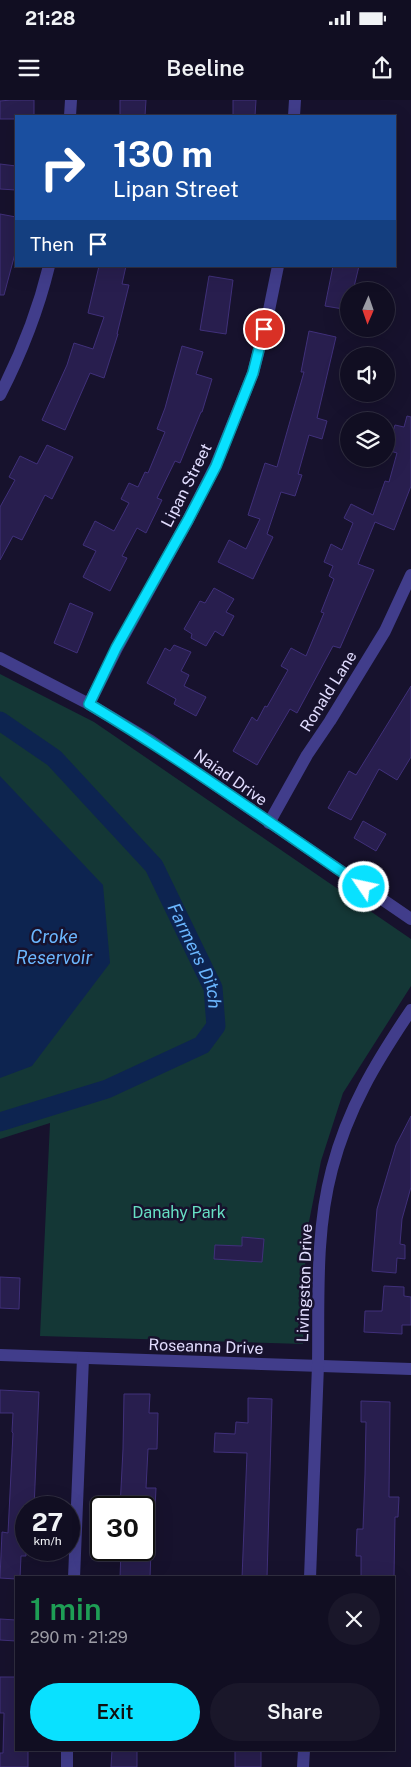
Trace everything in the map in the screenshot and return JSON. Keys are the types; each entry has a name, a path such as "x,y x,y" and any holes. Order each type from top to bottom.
{"street":[{"path":"70,115 71,100"},
{"path":"294,115 295,100"},
{"path":"0,395 31,327 41,299 49,267"},
{"name":"Lipan Street","path":"89,704 116,648 216,466 253,373 278,267"},
{"name":"Ronald Lane","path":"269,823 307,755 385,631 411,575"},
{"name":"Naiad Drive","path":"0,658 89,704 179,760 411,919"},
{"name":"Livingston Drive","path":"310,1576 318,1366 318,1251 321,1224 332,1168 351,1114 380,1056 411,1010"},
{"name":"Roseanna Drive","path":"0,1355 411,1369"},
{"path":"74,1576 83,1358"},
{"path":"67,1751 67,1767"},
{"path":"303,1767 304,1751"}],"green space":[{"name":"Danahy Park","path":"0,674 94,722 411,939 411,986 343,1093 321,1161 306,1237 303,1344 40,1336 50,1123 0,1139"}],"water":[{"name":"Croke Reservoir","path":"0,776 103,885 110,963 32,1066 0,1078"}],"building":[{"path":"34,100 34,115 15,115 15,119 0,119 0,101"},
{"path":"120,100 146,100 145,115 120,115"},
{"path":"233,100 256,100 255,115 233,115"},
{"path":"0,164 15,166 15,190 0,189"},
{"path":"0,214 15,217 15,254 4,295 0,295"},
{"path":"99,267 126,267 122,284 129,285 118,334 104,378 90,373 65,430 42,420 67,365 74,343 93,349 104,317 88,313"},
{"path":"333,267 359,267 355,282 340,282 340,308 325,306"},
{"path":"209,276 233,280 226,334 200,330"},
{"path":"309,331 336,337 317,418 327,421 322,439 309,435 298,474 302,475 295,496 281,492 267,534 273,537 253,579 218,562 229,540 246,549 260,519 248,515 265,463 277,467 304,372 301,372"},
{"path":"182,346 203,352 196,374 212,379 202,412 180,463 175,461 157,498 162,500 146,533 137,528 122,556 127,558 110,591 83,577 96,551 83,545 95,521 114,531 129,503 121,499 129,483 138,487 145,472 148,473 165,432 157,429 165,408"},
{"path":"407,416 411,417 411,486 394,530 375,522 358,564 374,570 340,648 333,646 297,713 290,709 257,765 233,751 252,717 257,721 265,706 267,707 288,670 281,666 291,648 306,656 324,613 321,612 334,579 329,576 333,566 324,562 331,544 342,550 353,523 344,518 351,504 373,515 385,481 389,482 393,467 395,467 397,453 395,452 395,425 404,427"},
{"path":"47,445 73,457 52,499 45,495 22,540 13,536 0,560 0,507 15,480 9,477 20,456 37,464"},
{"path":"214,588 234,599 226,612 234,616 223,636 215,631 206,646 191,638 192,634 184,629 200,601 205,603"},
{"path":"70,603 93,613 77,653 54,643"},
{"path":"174,645 191,652 181,671 189,675 184,686 206,697 196,716 174,704 176,699 147,683 165,648 170,651"},
{"path":"411,686 411,757 397,780 379,769 351,820 328,808 349,771 356,775"},
{"path":"363,821 386,834 376,851 354,838"},
{"path":"411,1116 411,1187 402,1219 400,1244 405,1245 405,1259 397,1258 396,1273 372,1271 377,1209 396,1145"},
{"path":"242,1237 264,1239 262,1262 214,1259 215,1245 242,1246"},
{"path":"0,1277 20,1278 19,1309 0,1308"},
{"path":"384,1286 404,1287 404,1296 411,1297 411,1325 402,1325 402,1334 364,1332 365,1311 382,1311"},
{"path":"0,1390 39,1392 35,1496 15,1496 15,1561 21,1561 20,1576 15,1576 15,1579 0,1578 2,1532 8,1533 13,1413 0,1413"},
{"path":"124,1394 150,1394 149,1413 158,1413 157,1449 148,1449 146,1488 156,1488 155,1508 155,1496 121,1496"},
{"path":"248,1398 272,1399 267,1576 242,1576 247,1453 214,1452 215,1433 235,1434 236,1422 248,1423"},
{"path":"361,1401 390,1402 389,1497 399,1497 398,1517 395,1517 394,1576 361,1576 361,1556 356,1556 357,1529 363,1529 366,1422 361,1422"},
{"path":"121,1561 151,1561 150,1576 120,1576"},
{"path":"0,1619 15,1620 15,1641 0,1640"},
{"path":"0,1677 15,1677 15,1751 28,1751 28,1767 0,1767 0,1753 3,1753 4,1713 0,1713"},
{"path":"112,1751 137,1751 137,1767 111,1767"},
{"path":"235,1751 261,1751 261,1767 235,1767"}],"waterway":[{"name":"Farmers Ditch","path":"0,721 54,758 154,866 213,988 216,1026 202,1045 107,1089 0,1122"}],"route":[{"path":"264,329 253,373 216,466 116,648 89,704 151,741 364,887"}]}
